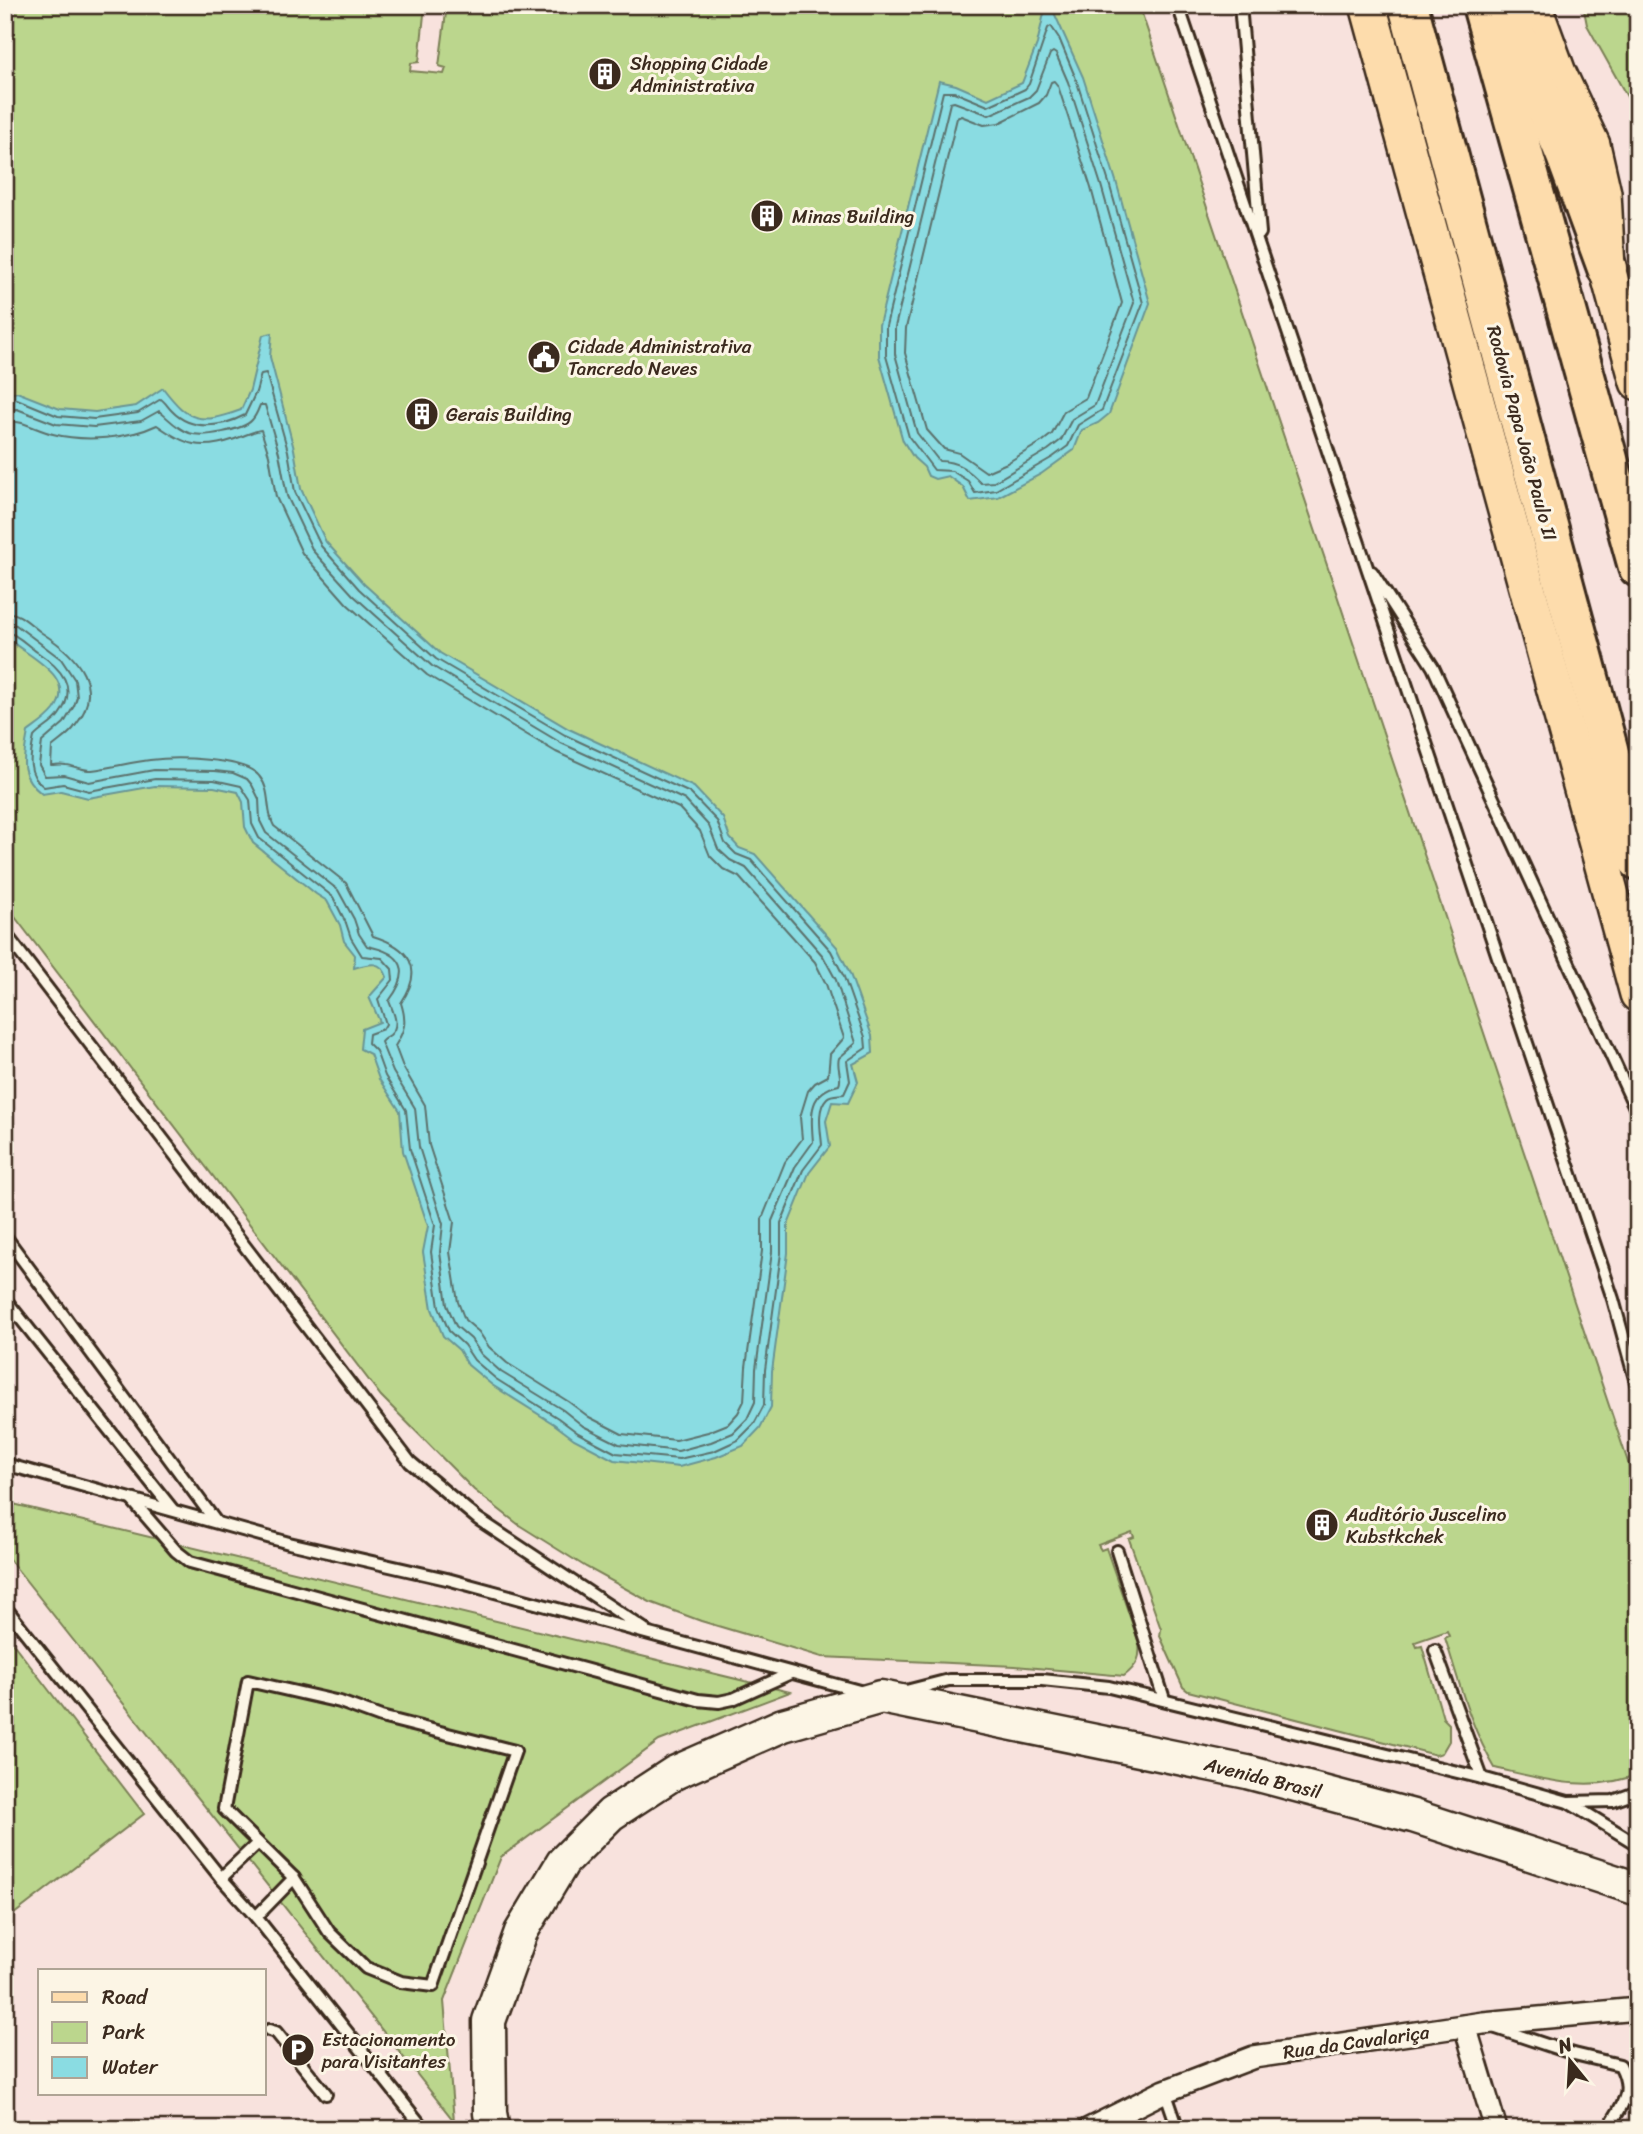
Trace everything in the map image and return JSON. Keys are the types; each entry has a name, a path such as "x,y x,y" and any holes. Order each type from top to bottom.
{"highway":[{"name":"Rodovia Papa João Paulo II","path":"1408,5 1638,860"},
{"path":"1482,5 1638,567"},
{"path":"1503,5 1566,156 1606,268"}],"main road":[{"path":"1368,5 1638,994"},
{"path":"1533,5 1558,72 1592,145 1603,193 1606,268 1638,382"}],"street":[{"name":"Avenida Brasil","path":"881,1697 1247,1772 1413,1816 1638,1889"},
{"path":"493,2129 490,2113 489,2021 521,1932 563,1863 611,1814 674,1773 783,1725 881,1697"},
{"name":"Rua da Cavalariça","path":"1090,2129 1165,2091 1254,2057 1474,2025 1638,2009"},
{"path":"1474,2025 1496,2129"}],"lane":[{"path":"1178,5 1609,1286 1638,1390"},
{"path":"1240,5 1261,247"},
{"path":"1363,558 1433,667 1638,1114"},
{"path":"5,933 410,1462 478,1519 652,1634"},
{"path":"5,1236 216,1522"},
{"path":"5,1299 173,1510"},
{"path":"5,1464 289,1543 447,1578 881,1697 949,1680 1042,1680 1109,1687 1164,1699 1568,1802 1638,1845"},
{"path":"132,1500 176,1551 190,1562 698,1700 719,1702 733,1699 790,1672"},
{"path":"1117,1551 1164,1699"},
{"path":"5,1607 424,2129"},
{"path":"1435,1650 1482,1778"},
{"path":"248,1681 329,1699 381,1717 515,1751 433,1986 401,1982 366,1968 329,1933 294,1878 225,1809 248,1681"},
{"path":"1568,1802 1613,1801 1638,1792"},
{"path":"221,1878 258,1843"},
{"path":"256,1917 294,1878"},
{"path":"1474,2025 1620,2065 1627,2080 1627,2095 1608,2129"},
{"path":"269,2031 276,2032 326,2094"},
{"path":"1165,2091 1178,2129"}],"green space":[{"path":"5,5 425,5 419,62 411,63 410,71 444,74 446,68 439,66 447,5 1139,5 1638,1492 1638,1774 1620,1780 1584,1784 1549,1780 1495,1768 1466,1705 1445,1638 1449,1636 1447,1631 1415,1642 1417,1647 1422,1646 1443,1718 1449,1724 1449,1741 1442,1753 1436,1755 1188,1691 1183,1687 1160,1636 1161,1629 1129,1539 1134,1537 1132,1532 1098,1545 1101,1550 1106,1548 1139,1643 1137,1661 1124,1676 1015,1666 822,1657 701,1621 650,1602 586,1567 519,1525 474,1490 381,1396 5,904"},
{"path":"1583,5 1638,5 1638,120 1587,25"},
{"path":"5,1502 790,1692 659,1741 501,1857 444,2001 454,2121 5,1554"},
{"path":"5,1633 144,1814 5,1921"}],"water":[{"path":"1052,8 1083,77 1150,303 1109,414 1098,423 1082,430 1074,450 1041,474 998,497 970,501 963,487 948,476 935,479 928,476 903,441 879,356 879,325 939,81 956,85 988,99 1022,83 1037,44 1045,9"},
{"path":"272,333 270,357 294,449 301,489 326,542 364,584 440,653 569,729 694,787 723,818 730,838 739,848 755,854 837,947 850,974 872,1036 873,1053 853,1064 858,1082 848,1103 832,1102 826,1121 830,1146 809,1173 788,1225 788,1253 772,1371 771,1407 760,1428 743,1446 679,1467 614,1460 574,1439 492,1385 468,1365 459,1350 443,1336 432,1309 423,1252 428,1226 403,1151 400,1111 379,1079 370,1054 360,1049 362,1029 380,1022 369,997 387,977 378,965 369,964 354,968 355,955 344,941 340,925 327,901 253,843 245,827 243,802 238,792 214,787 155,786 88,798 61,791 42,794 34,787 26,773 24,759 28,732 54,710 60,698 60,686 46,667 5,636 5,395 17,392 60,409 95,412 136,406 163,388 188,414 205,419 215,418 241,410 250,390 263,335"}],"place":[{"name":"Shopping Cidade Administrativa","path":"605,74"},
{"name":"Minas Building","path":"767,216"},
{"name":"Cidade Administrativa Tancredo Neves","path":"544,357"},
{"name":"Gerais Building","path":"422,414"},
{"name":"Auditório Juscelino Kubstkchek","path":"1322,1525"},
{"name":"Estacionamento para Visitantes","path":"298,2050"}]}
